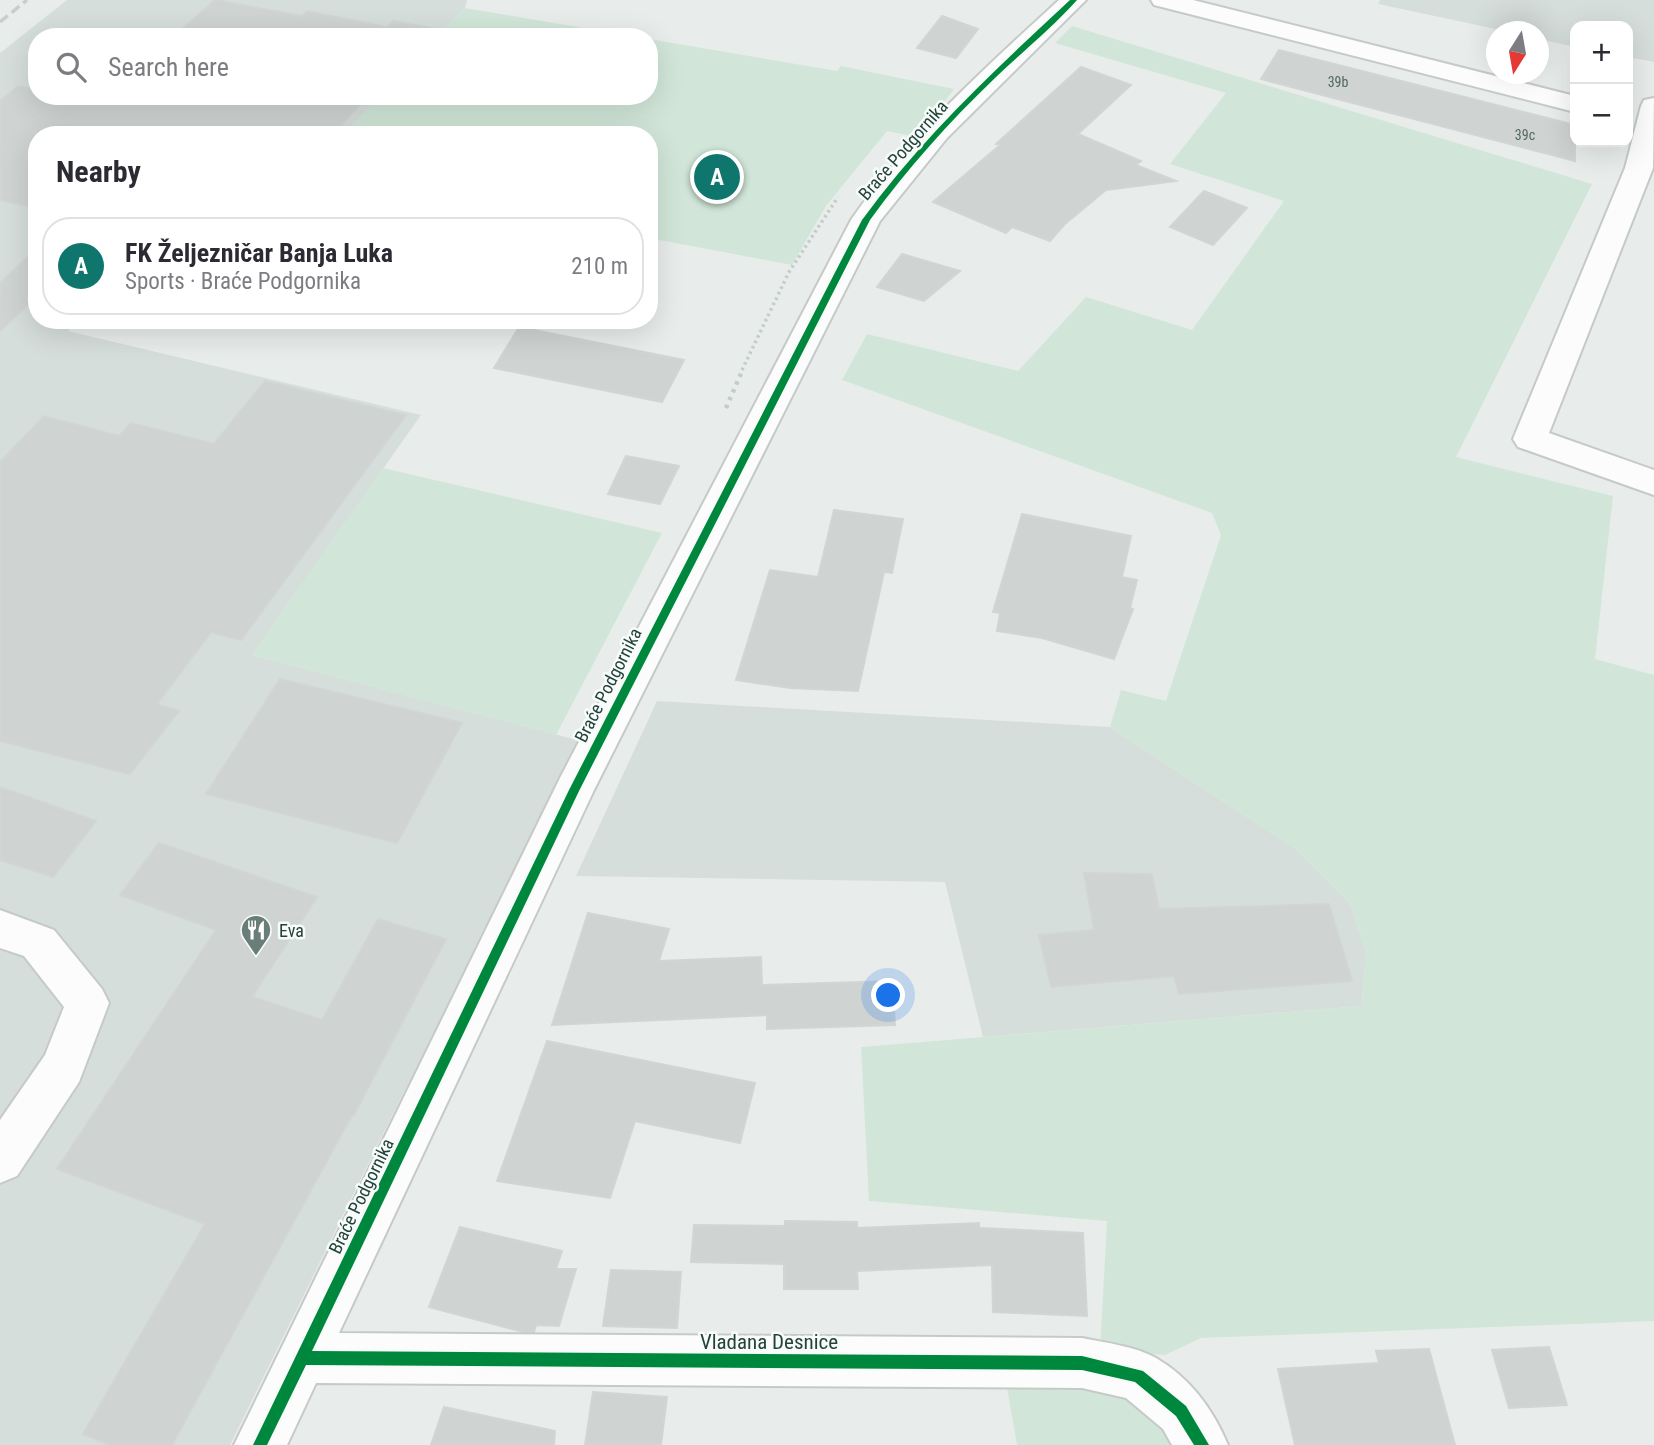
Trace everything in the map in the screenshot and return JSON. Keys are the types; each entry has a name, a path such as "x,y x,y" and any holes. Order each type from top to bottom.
{"street":[{"name":"Braće Podgornika","path":"260,1445 574,790 866,220 892,183 945,124 1074,0"},
{"path":"1164,0 1570,103"},
{"path":"1644,115 1639,168 1530,439 1654,484"},
{"path":"0,929 39,943 87,1003 63,1067 0,1160"},
{"name":"Vladana Desnice","path":"303,1357 1082,1363 1138,1376 1181,1411 1202,1445"}],"shaded area":[{"path":"67,0 467,0 465,8 446,28 32,28"},
{"path":"1380,0 1654,0 1654,62 1633,58 1633,21 1570,21 1570,46 1549,41 1549,21 1486,21 1486,27 1378,4"},
{"path":"28,31 28,105 371,105 352,126 28,126 28,329 70,329 68,331 421,415 252,655 581,741 230,1445 0,1445 0,53"},
{"path":"657,701 1110,727 1297,850 1350,903 1366,952 1362,1006 983,1037 945,882 576,876"}],"green space":[{"path":"465,8 584,28 446,28"},
{"path":"1072,26 1592,184 1456,457 1613,496 1595,659 1654,675 1654,1321 1201,1338 1165,1355 1100,1351 1107,1221 869,1201 861,1047 1362,1006 1366,952 1350,903 1297,850 1110,727 1121,690 1166,701 1221,535 1212,513 842,380 867,334 1018,371 1086,297 1192,330 1284,201 1170,164 1226,93 1055,43"},
{"path":"658,41 837,71 841,66 954,89 917,137 887,131 826,206 792,265 658,240 658,126 352,126 371,105 658,105"},
{"path":"383,468 662,533 556,735 252,655"},
{"path":"1006,1382 1078,1387 1131,1400 1152,1415 1174,1445 1017,1445"}],"building":[{"path":"215,0 302,16 307,11 387,27 393,21 431,28 183,28"},
{"path":"942,16 978,29 956,58 917,48"},
{"path":"1279,50 1570,124 1570,147 1575,147 1575,161 1261,79"},
{"path":"1081,67 1131,85 1078,134 1141,161 1136,165 1176,181 1106,190 1065,224 1050,241 1012,227 1006,233 933,202 1000,145 996,144"},
{"path":"18,86 28,88 28,105 360,105 340,126 28,126 28,206 0,200 0,101"},
{"path":"1204,191 1247,208 1213,245 1170,227"},
{"path":"902,254 960,271 924,301 877,287"},
{"path":"28,257 28,305 0,331 0,283"},
{"path":"518,329 684,360 662,402 494,368"},
{"path":"265,381 406,415 241,640 211,632 157,704 179,711 130,774 0,741 0,462 44,416 119,436 131,423 214,444"},
{"path":"626,456 679,466 660,504 608,494"},
{"path":"834,510 903,519 892,573 884,572 858,691 790,688 736,680 770,570 818,577"},
{"path":"1022,514 1131,536 1122,577 1137,580 1130,608 1133,609 1114,659 1042,638 997,631 1000,613 993,612"},
{"path":"280,679 462,723 397,843 206,794"},
{"path":"0,787 96,821 53,877 0,860"},
{"path":"159,843 317,897 252,997 322,1020 378,919 446,939 354,1115 172,1445 110,1445 83,1434 205,1224 57,1169 216,930 120,895"},
{"path":"1084,873 1152,874 1159,909 1329,904 1352,981 1179,994 1174,976 1051,987 1039,935 1094,930"},
{"path":"588,913 669,929 659,961 761,957 762,985 892,981 895,1025 767,1029 767,1015 552,1025"},
{"path":"547,1041 755,1083 740,1143 635,1121 610,1198 497,1181"},
{"path":"785,1221 857,1222 857,1228 979,1223 979,1228 1083,1233 1087,1316 993,1312 992,1265 857,1271 858,1289 784,1289 784,1264 691,1262 694,1225 785,1226"},
{"path":"460,1227 562,1251 556,1269 576,1269 559,1326 536,1325 534,1332 523,1332 429,1307"},
{"path":"611,1270 681,1272 677,1328 603,1326"},
{"path":"1549,1347 1567,1405 1509,1408 1492,1350"},
{"path":"1429,1349 1455,1445 1295,1445 1278,1369 1379,1363 1376,1351"},
{"path":"593,1392 667,1397 661,1445 585,1445"},
{"path":"444,1407 555,1431 554,1445 431,1445"}],"railway":[{"path":"0,22 27,0"}],"cycle path":[{"path":"260,1445 574,790 866,220 938,132 1074,0"},
{"path":"303,1358 1082,1363 1138,1376 1181,1411 1202,1445"}],"place":[{"name":"FK Željezničar Banja Luka","path":"717,177"},
{"name":"Eva","path":"256,957"}]}
